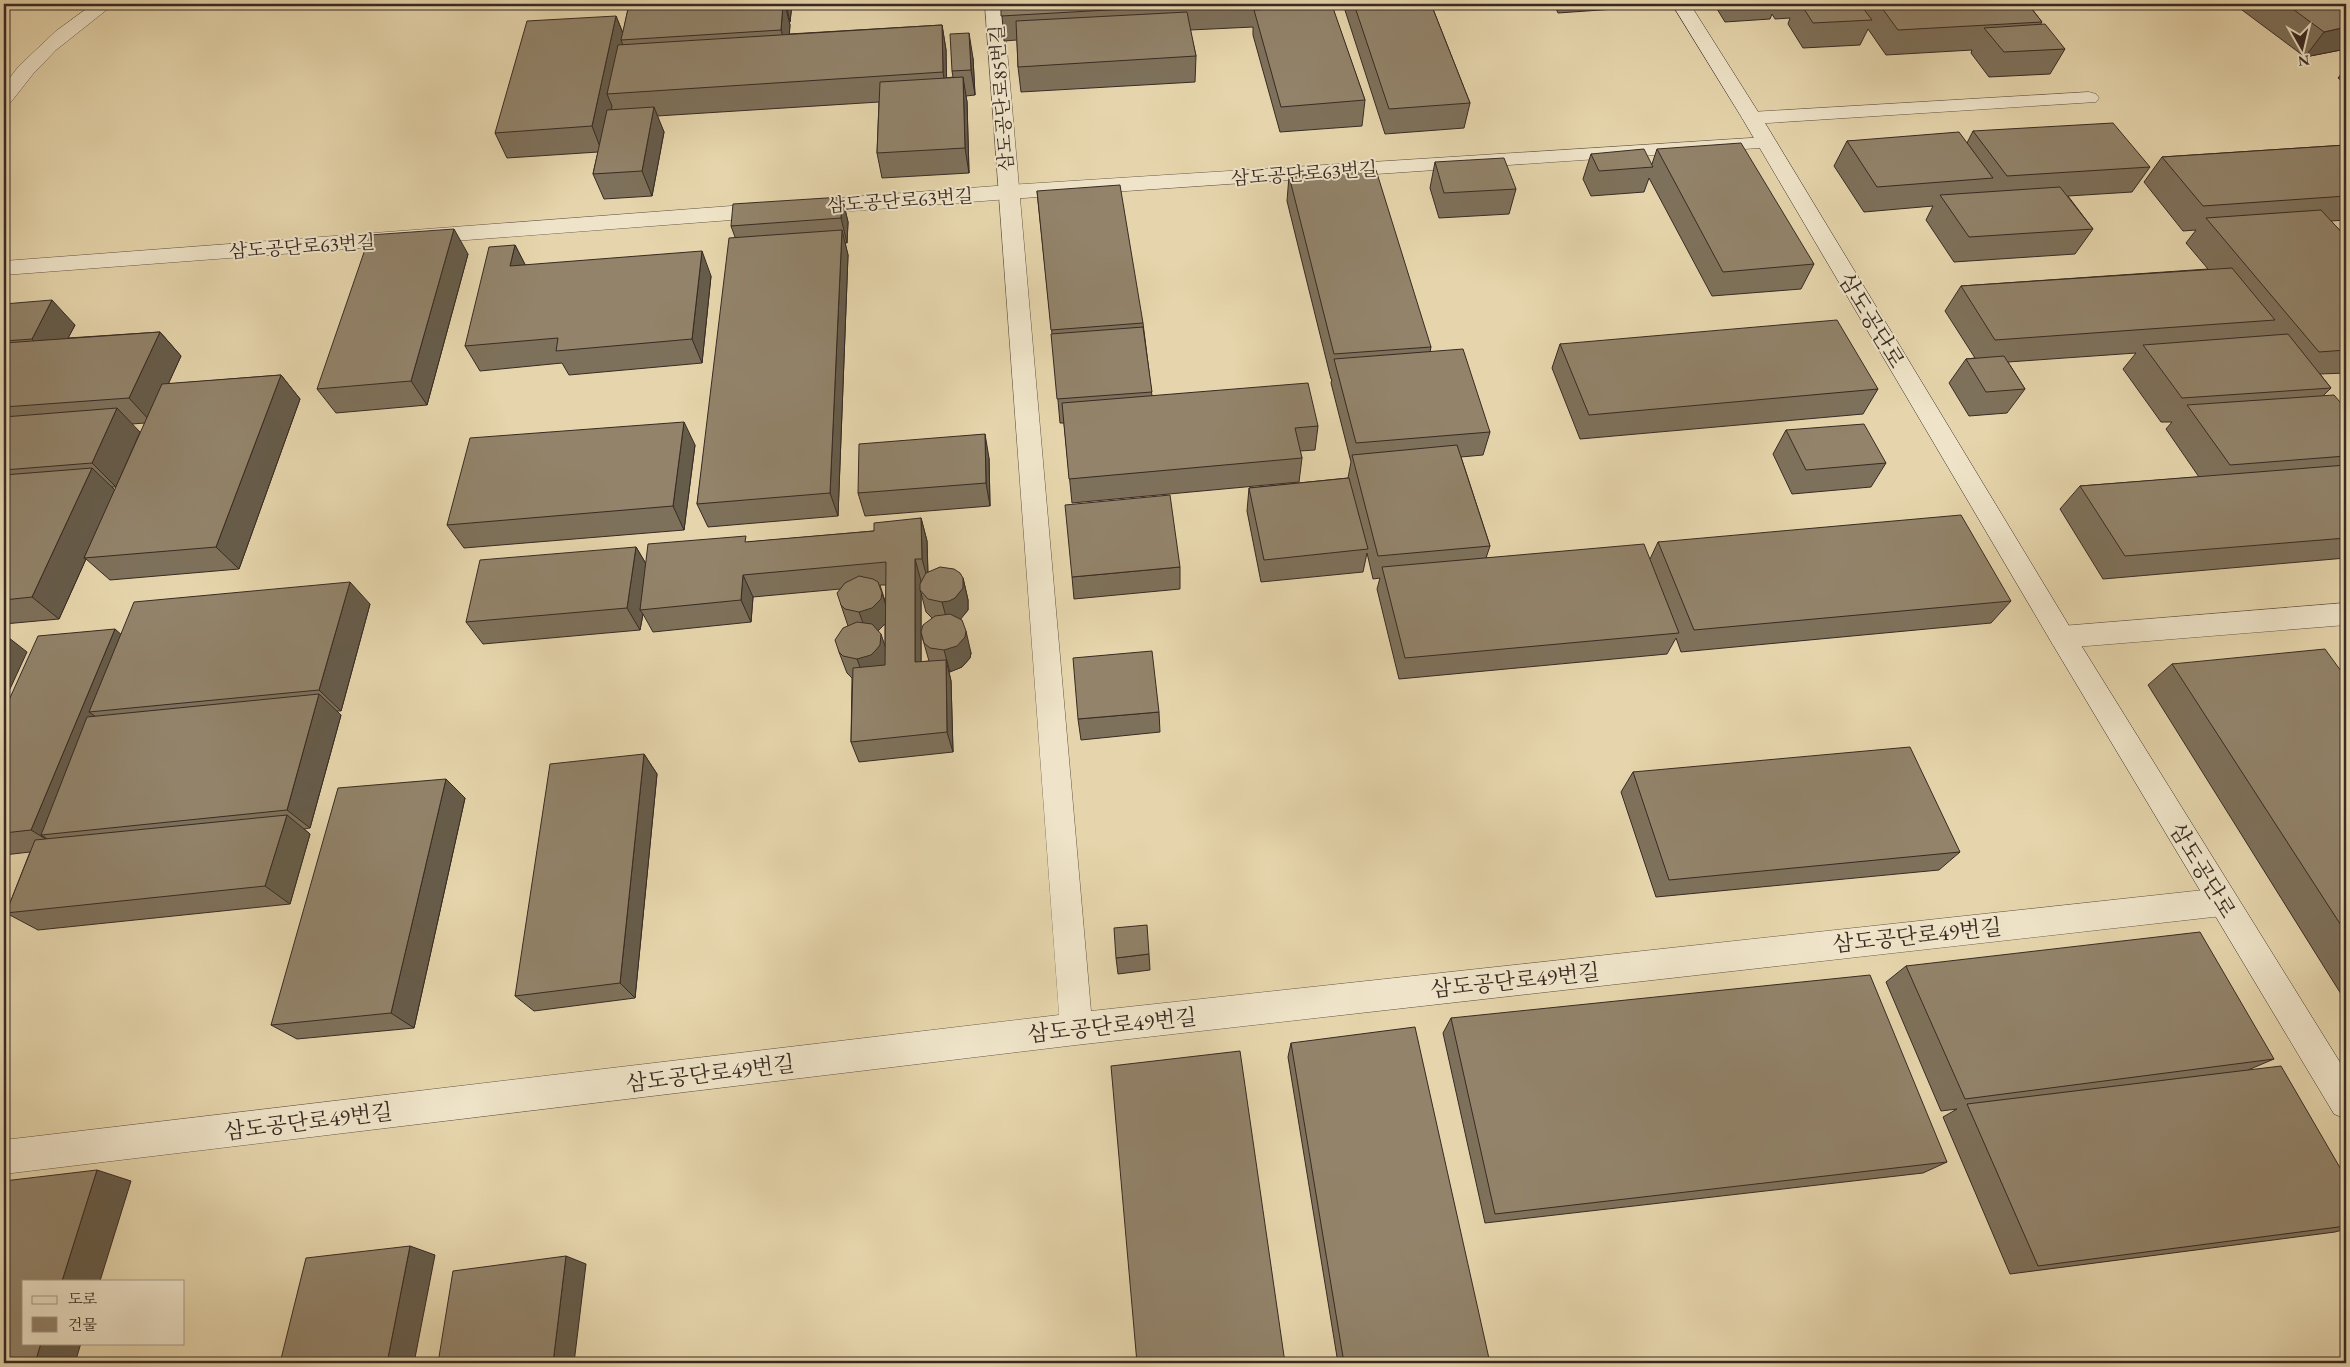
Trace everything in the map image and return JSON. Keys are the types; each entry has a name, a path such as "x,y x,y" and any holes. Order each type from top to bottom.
{"street":[{"path":"4,98 21,74 43,51 105,4"},
{"name":"삼도공단로85번길","path":"994,4 1076,1029"},
{"name":"삼도공단로","path":"1681,4 1752,118 2222,902 2346,1102"},
{"path":"1752,118 2089,98"},
{"name":"삼도공단로63번길","path":"4,268 1008,192 1767,143"},
{"path":"2062,637 2346,614"},
{"name":"삼도공단로49번길","path":"4,1157 1076,1029 2222,902"}],"building":[{"path":"628,4 667,4 627,6"},
{"path":"725,4 783,4 781,30 621,40 628,9"},
{"path":"1001,4 1216,4 1001,16"},
{"path":"1354,4 1431,4 1470,103 1389,109"},
{"path":"1801,4 1860,4 1872,20 1813,23"},
{"path":"1879,4 2028,4 2042,22 1898,30"},
{"path":"2286,4 2346,4 2346,27 2324,32"},
{"path":"1332,5 1365,100 1281,107 1254,10"},
{"path":"1187,12 1196,56 1018,67 1016,21"},
{"path":"616,16 592,126 495,133 527,21"},
{"path":"2045,24 2065,49 2004,52 1984,28"},
{"path":"942,25 943,72 607,94 618,45"},
{"path":"969,33 971,70 952,71 950,34"},
{"path":"963,77 965,148 877,153 880,82"},
{"path":"654,107 642,171 593,174 607,110"},
{"path":"2113,123 2150,167 2007,176 1973,131"},
{"path":"1959,132 1993,178 1877,187 1847,141"},
{"path":"1741,143 1814,264 1723,272 1657,149"},
{"path":"2346,145 2346,196 2203,206 2162,157"},
{"path":"1644,149 1653,167 1599,171 1591,154"},
{"path":"1504,158 1516,189 1444,193 1435,162"},
{"path":"1376,170 1431,347 1334,354 1289,176"},
{"path":"1120,185 1143,323 1051,330 1037,191"},
{"path":"2060,187 2093,229 1969,237 1940,195"},
{"path":"842,197 841,218 731,226 733,204"},
{"path":"2321,210 2346,237 2346,350 2319,352 2206,218"},
{"path":"454,229 411,381 317,389 370,235"},
{"path":"842,230 830,493 697,504 729,238"},
{"path":"515,245 510,266 702,251 692,339 556,351 558,338 465,346 489,247"},
{"path":"2232,268 2275,320 1995,340 1961,286"},
{"path":"52,300 32,339 4,341 4,304"},
{"path":"1837,320 1878,389 1589,415 1560,344"},
{"path":"1143,327 1152,392 1057,399 1051,334"},
{"path":"160,332 129,398 4,407 4,343"},
{"path":"2288,334 2331,388 2182,398 2143,345"},
{"path":"1463,349 1490,432 1356,443 1334,359"},
{"path":"2004,356 2025,389 1986,392 1966,359"},
{"path":"281,375 216,547 84,558 162,384"},
{"path":"1308,383 1318,426 1295,428 1302,458 1069,479 1062,403"},
{"path":"2334,395 2346,409 2346,456 2230,465 2187,405"},
{"path":"117,408 92,463 4,470 4,417"},
{"path":"684,422 673,506 447,525 470,438"},
{"path":"1864,424 1886,463 1806,470 1786,430"},
{"path":"985,434 986,483 858,493 859,444"},
{"path":"1457,445 1490,546 1378,556 1352,455"},
{"path":"2346,465 2346,538 2125,556 2080,486"},
{"path":"92,468 32,597 4,600 4,475"},
{"path":"1349,478 1368,549 1264,560 1249,488"},
{"path":"1170,495 1180,567 1072,577 1065,505"},
{"path":"1961,515 2011,601 1694,630 1658,542"},
{"path":"921,518 922,559 915,559 915,662 946,660 947,732 851,742 853,668 885,665 886,562 743,575 741,600 640,610 648,544 746,536 745,542 874,531 874,523"},
{"path":"1644,544 1679,633 1405,658 1382,567"},
{"path":"636,547 627,608 466,622 480,560"},
{"path":"940,567 954,569 963,578 963,588 955,598 949,601 942,602 928,599 920,590 920,584 926,573"},
{"path":"859,576 878,582 882,593 881,599 872,608 859,612 845,609 841,605 837,593 845,583"},
{"path":"350,582 319,690 89,712 134,602"},
{"path":"950,614 962,620 966,631 965,637 957,646 944,650 930,648 924,643 921,632 923,625 935,616"},
{"path":"857,622 872,624 881,634 880,645 876,650 871,655 857,659 843,656 839,652 835,640 843,628"},
{"path":"115,629 31,830 4,833 4,711 38,636"},
{"path":"2325,649 2346,678 2346,933 2172,664"},
{"path":"1152,651 1159,712 1078,719 1073,658"},
{"path":"319,694 287,810 41,835 87,717"},
{"path":"1910,747 1960,852 1669,880 1633,772"},
{"path":"644,754 620,983 515,996 550,764"},
{"path":"446,779 391,1013 271,1025 338,788"},
{"path":"287,815 265,886 6,913 35,840"},
{"path":"1147,925 1149,954 1116,958 1114,928"},
{"path":"2200,932 2274,1059 1965,1099 1906,966"},
{"path":"1870,975 1947,1162 1495,1214 1451,1018"},
{"path":"1415,1027 1490,1363 1344,1363 1291,1043"},
{"path":"1240,1051 1285,1363 1137,1363 1111,1066"},
{"path":"2281,1066 2346,1178 2346,1226 2038,1266 1967,1104"},
{"path":"97,1170 62,1280 22,1280 22,1344 41,1344 35,1363 4,1363 4,1181"},
{"path":"410,1246 387,1363 280,1363 306,1258"},
{"path":"566,1256 553,1363 438,1363 453,1271"}]}
